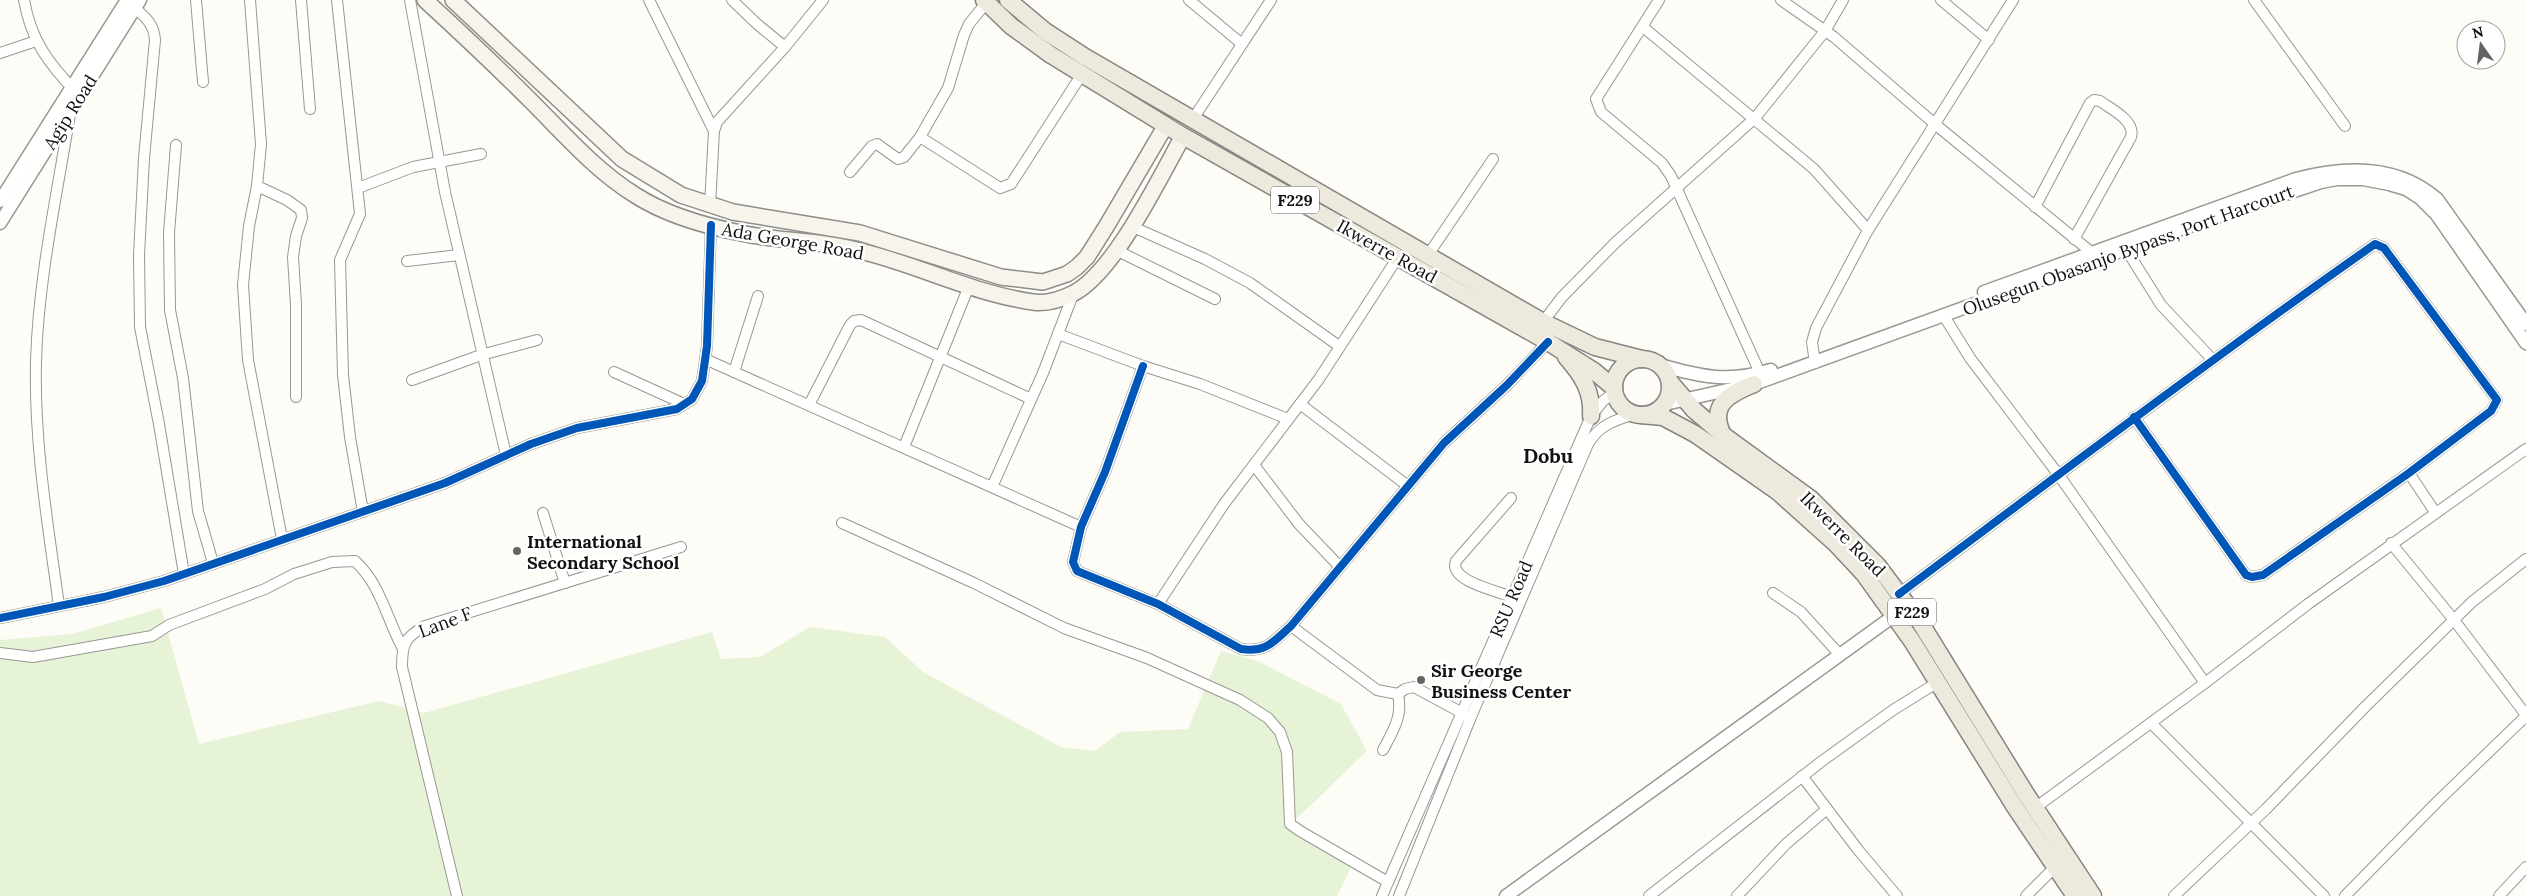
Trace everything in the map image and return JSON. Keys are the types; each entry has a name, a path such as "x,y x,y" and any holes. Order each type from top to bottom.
{"main road":[{"name":"Ada George Road","path":"425,0 495,65 606,176 667,212 742,234 849,248 969,286 1037,303 1057,300 1074,292 1100,272 1131,226 1183,136"},
{"name":"Ada George Road","path":"453,0 622,159 681,195 710,206 860,233 1001,277 1043,282 1067,274 1087,258 1166,125"},
{"name":"Ikwerre Road","path":"1008,0 1046,31 1085,57 1543,322 1595,347 1642,359"},
{"name":"Ikwerre Road","path":"985,1 1030,41 1082,74 1183,136 1552,344 1594,371 1615,390"},
{"path":"1552,344 1577,370 1588,390 1591,416"},
{"path":"1615,390 1619,372 1625,365 1642,359"},
{"name":"F229","path":"1642,359 1660,366 1670,382"},
{"path":"1723,435 1717,420 1721,405 1730,395 1757,379"},
{"name":"Ikwerre Road","path":"1670,382 1723,435 1811,499 1856,542 1899,594 1920,622 2034,808 2093,896"},
{"path":"1638,415 1650,414 1665,404 1670,394 1670,382"},
{"name":"F229","path":"1615,390 1620,405 1638,415"},
{"name":"Ikwerre Road","path":"1638,415 1663,417 1683,427 1778,492 1836,544 1864,574 1895,615 2015,807 2075,896"}],"street":[{"path":"24,0 31,31 36,41 55,71 76,92"},
{"path":"196,0 203,82"},
{"path":"250,0 261,144 257,186 249,226 244,295 248,360 282,539"},
{"path":"300,0 310,109"},
{"path":"337,0 360,214 340,260 343,375 350,437 364,512"},
{"path":"410,0 439,160 459,255 506,455"},
{"path":"649,0 714,131"},
{"path":"732,0 785,47"},
{"path":"710,206 714,131 717,122 785,47 823,0"},
{"path":"1189,0 1242,44"},
{"path":"1193,119 1271,0"},
{"path":"1659,0 1596,99 1597,106 1601,112 1662,164 1677,188 1757,379"},
{"path":"1780,0 1825,31 2090,252"},
{"path":"1543,322 1562,297 1616,242 1755,118 1825,31 1843,0"},
{"path":"1941,0 1989,40"},
{"path":"1814,359 1812,342 1816,328 1868,230 1936,125 2012,0"},
{"path":"2254,0 2345,126"},
{"path":"850,172 872,146 877,144 898,159 904,157 920,138 948,88 969,24 985,1"},
{"path":"134,3 150,21 154,29 155,40 144,158 139,255 140,327 159,424 184,574"},
{"name":"Agip Road","path":"0,201 76,92 134,3"},
{"path":"1643,27 1755,118 1814,169 1868,230"},
{"path":"0,53 36,41"},
{"path":"920,138 1000,188 1007,187 1011,184 1082,74"},
{"name":"Agip Road","path":"0,223 70,112 76,92"},
{"path":"2035,206 2090,103 2094,100 2100,101 2131,125 2131,137 2074,239"},
{"path":"59,606 37,436 36,360 43,288 70,112"},
{"path":"176,145 168,233 170,310 183,378 198,510 213,563"},
{"path":"358,188 390,174 439,160 482,154"},
{"path":"1428,255 1493,159"},
{"name":"Olusegun Obasanjo Bypass, Port Harcourt","path":"1814,359 2090,252 2315,174 2346,169 2385,173 2406,178 2423,187 2437,199 2526,324"},
{"name":"Olusegun Obasanjo Bypass, Port Harcourt","path":"1665,404 1757,379 1944,316 2126,249 2321,182 2337,179 2363,179 2389,184 2406,189 2420,198 2437,215 2526,343"},
{"path":"257,186 287,200 301,210 302,218 296,236 293,257 296,305 296,398"},
{"path":"0,618 104,597 184,574 445,483 506,455 577,428 677,409 692,398 702,381 705,359 711,225"},
{"path":"1131,226 1205,259 1250,283 1339,346"},
{"path":"1899,594 2058,474 2134,417 2212,359 2375,244 2381,245 2497,400 2490,411 2409,474 2263,575 2252,577 2246,575 2134,417"},
{"path":"2126,249 2161,305 2212,359"},
{"path":"1116,250 1215,298"},
{"path":"407,261 459,255"},
{"path":"1158,604 1224,504 1300,404 1398,257"},
{"path":"904,447 969,286"},
{"path":"992,487 1031,399 1074,292"},
{"path":"734,372 758,296"},
{"path":"1944,316 1970,358 2058,474 2205,683"},
{"path":"809,405 854,321 861,320 1031,399"},
{"path":"1058,334 1142,366 1200,384 1288,419"},
{"path":"412,380 481,355 537,340"},
{"path":"1142,366 1105,472 1081,527 1073,562 1076,571 1158,604 1241,650 1255,652 1268,646 1291,626 1444,443 1552,344"},
{"path":"705,359 1081,527"},
{"name":"Olusegun Obasanjo Bypass, Port Harcourt","path":"1660,366 1718,379 1757,379"},
{"path":"614,372 684,404"},
{"name":"RSU Road","path":"1399,896 1512,597 1591,416 1615,390"},
{"path":"1300,404 1408,486"},
{"name":"RSU Road","path":"1382,896 1588,444 1593,436 1610,422 1638,415"},
{"path":"2034,808 2205,683 2391,543 2526,449"},
{"path":"1254,465 1299,524 1340,567"},
{"path":"2409,474 2435,512"},
{"path":"1511,498 1456,561 1454,566 1457,573 1465,580 1512,597"},
{"path":"543,513 565,582"},
{"path":"842,523 974,583 1064,628 1147,658 1240,700 1268,718 1280,732 1287,752 1290,824 1388,882"},
{"path":"2345,896 2437,802 2526,716 2454,620 2391,543"},
{"name":"Lane F","path":"457,896 402,667 402,647 411,634 425,626 681,547"},
{"path":"2174,896 2251,823 2454,620 2526,559"},
{"path":"0,653 33,656 152,636 170,624 265,588 294,574 332,562 355,561 368,574 382,598 390,625 402,647"},
{"path":"1773,593 1801,612 1840,655"},
{"path":"1506,896 1895,615"},
{"path":"1291,626 1377,690 1398,694"},
{"path":"1649,896 1802,776 1893,710 1938,682"},
{"path":"1398,694 1404,689 1414,687 1466,715"},
{"path":"1383,750 1398,721 1401,707 1398,694"},
{"path":"2151,723 2321,895"},
{"path":"1802,776 1892,894"},
{"path":"1736,896 1786,844 1827,809"},
{"path":"2026,896 2055,867"},
{"path":"2499,896 2526,867"}],"green space":[{"path":"161,608 199,744 379,701 424,713 712,632 721,659 760,657 810,627 885,637 923,672 1061,747 1095,751 1120,732 1188,729 1221,651 1258,661 1341,704 1367,751 1286,829 1351,867 1337,896 0,896 0,640 72,634"}],"cycle path":[{"path":"0,618 104,597 164,581 445,483 531,444 577,428 677,409 692,399 702,381 707,346 711,225"},
{"path":"1899,594 2077,461 2136,417 2195,373 2375,244 2384,248 2497,400 2491,411 2409,473 2263,575 2252,577 2246,575 2134,417"},
{"path":"1143,366 1105,472 1081,527 1073,562 1077,571 1158,604 1241,649 1250,650 1269,645 1291,626 1444,443 1507,385 1548,342"}],"place":[{"name":"International Secondary School","path":"517,551"},
{"name":"Sir George Business Center","path":"1421,680"}],"district":[{"name":"Dobu","path":"1548,455"}]}
